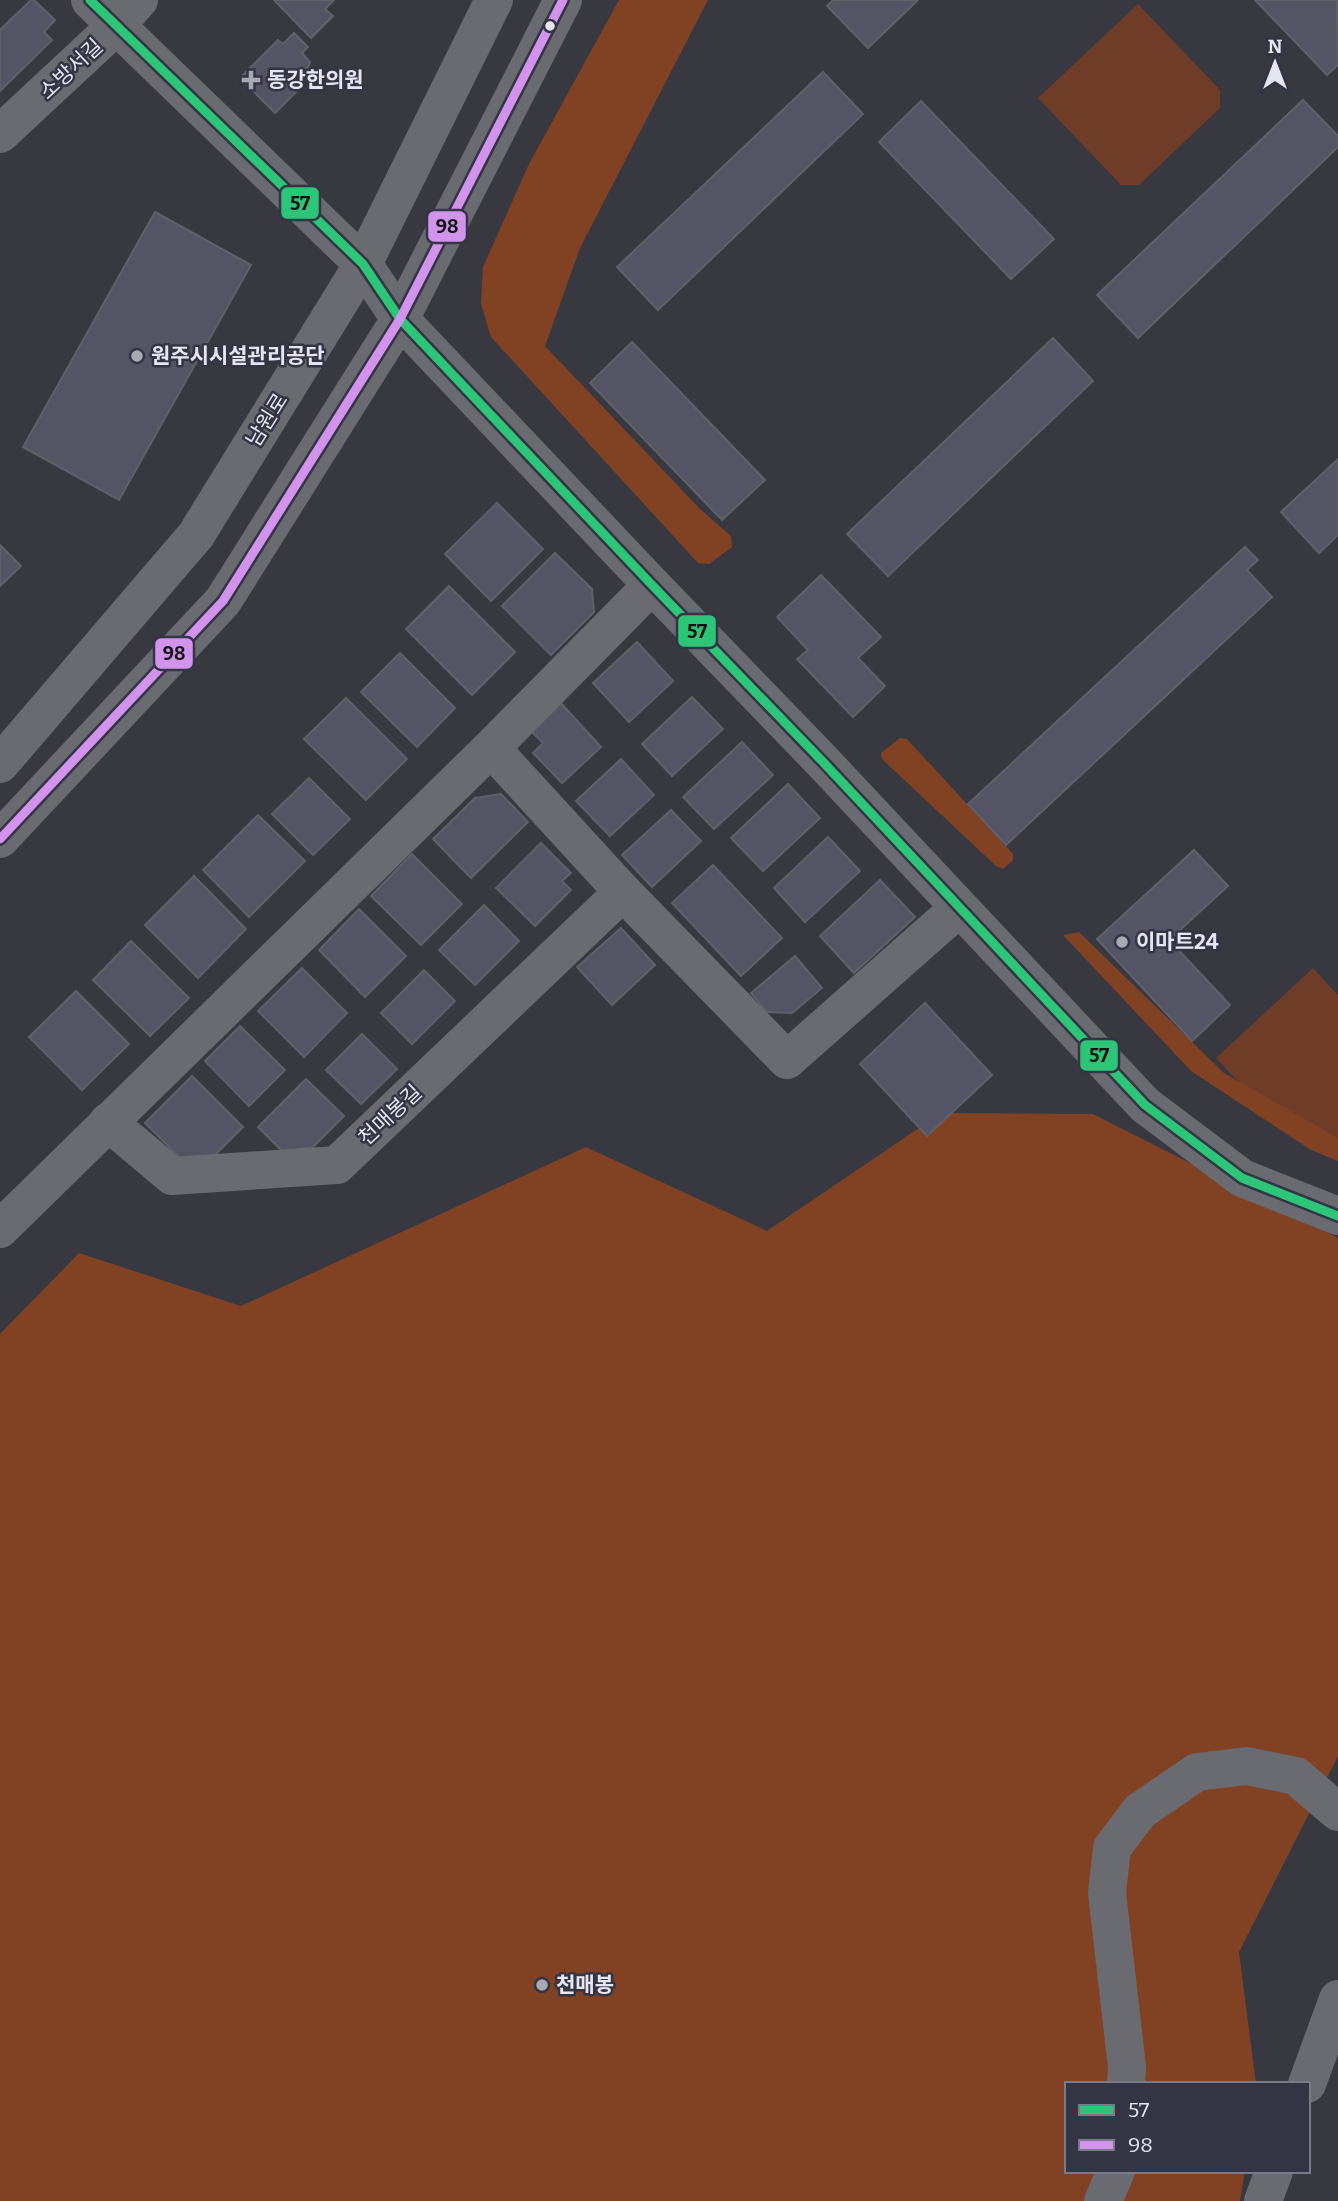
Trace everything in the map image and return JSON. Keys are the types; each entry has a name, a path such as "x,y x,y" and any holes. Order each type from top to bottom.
{"street":[{"path":"90,0 128,13 363,264 400,319 824,763 1145,1105 1242,1178 1338,1216"},
{"name":"남원로","path":"0,764 196,535 363,264 494,0"},
{"path":"0,839 223,601 400,319 563,0"},
{"name":"소방서길","path":"0,134 128,13"},
{"path":"0,1229 491,748 652,585"},
{"path":"491,748 623,892 787,1060 960,908"},
{"name":"천매봉길","path":"108,1122 172,1176 337,1165 623,892"},
{"path":"1126,2082 1127,2067 1107,1894 1112,1848 1140,1811 1197,1772 1247,1766 1296,1776 1338,1812"},
{"path":"1308,2082 1338,1999"},
{"path":"1103,2201 1115,2173"},
{"path":"1263,2201 1273,2173"}],"shaded area":[{"path":"619,0 708,0 580,248 545,346 700,509 731,536 732,547 709,564 698,563 491,337 481,304 483,267 529,164"},
{"path":"1138,4 1220,90 1220,108 1139,185 1121,185 1038,98"},
{"path":"900,738 907,739 1013,854 1013,860 1003,869 996,866 882,759 881,753"},
{"path":"1079,932 1224,1073 1338,1138 1338,1161 1311,1150 1191,1071 1063,935"},
{"path":"1313,968 1338,995 1338,1145 1259,1104 1216,1058"},
{"path":"941,1113 1093,1114 1338,1238 1338,1756 1239,1952 1256,2082 1065,2082 1065,2173 1245,2173 1240,2201 0,2201 0,1334 79,1253 241,1306 586,1147 767,1231"}],"building":[{"path":"31,0 55,20 44,32 52,40 0,91 0,30"},
{"path":"274,0 334,0 325,9 333,16 311,38"},
{"path":"833,0 918,0 868,48 827,6"},
{"path":"1255,0 1337,0 1338,65 1327,75"},
{"path":"294,33 308,47 302,53 310,62 302,86 275,113 240,78 278,40 283,44"},
{"path":"823,72 863,114 658,310 617,267"},
{"path":"1303,100 1338,136 1338,147 1138,338 1097,295"},
{"path":"921,101 1054,239 1011,279 879,142"},
{"name":"원주시시설관리공단","path":"155,212 251,265 119,500 23,447"},
{"path":"1053,338 1093,381 888,576 847,534"},
{"path":"632,342 765,480 722,520 590,383"},
{"path":"1338,459 1338,535 1319,553 1281,512"},
{"path":"497,503 543,549 491,601 445,554"},
{"path":"0,545 21,566 0,586"},
{"path":"1245,547 1258,560 1247,570 1272,597 1006,845 968,804"},
{"path":"555,553 592,589 594,612 551,655 502,606"},
{"path":"821,575 881,637 858,658 885,686 853,717 797,659 808,650 777,617"},
{"path":"449,586 515,652 472,695 406,629"},
{"path":"637,642 673,681 629,722 593,683"},
{"path":"400,653 455,708 417,747 361,692"},
{"path":"692,697 723,729 672,776 642,744"},
{"path":"346,698 407,759 366,800 304,739"},
{"path":"559,701 601,747 562,783 533,753 543,743 529,729"},
{"path":"742,742 773,775 714,829 683,797"},
{"path":"621,759 654,795 610,836 576,801"},
{"path":"309,778 350,819 313,855 272,814"},
{"path":"788,784 820,818 763,871 731,838"},
{"path":"501,794 528,822 471,878 433,839 475,798"},
{"path":"671,810 701,841 652,887 622,855"},
{"path":"258,815 305,861 249,917 203,870"},
{"path":"828,837 860,871 805,922 774,888"},
{"path":"541,843 571,873 562,881 571,890 535,926 496,888"},
{"path":"1194,850 1228,886 1169,940 1230,1005 1192,1041 1097,939"},
{"path":"412,854 462,904 421,945 371,896"},
{"path":"713,865 782,938 741,976 672,903"},
{"path":"194,876 246,929 198,978 145,925"},
{"path":"880,880 915,917 854,973 820,936"},
{"path":"484,905 519,941 475,985 439,950"},
{"path":"359,909 406,956 365,997 319,950"},
{"path":"621,928 655,965 612,1005 577,967"},
{"path":"131,941 189,998 150,1036 93,980"},
{"path":"795,956 822,988 792,1013 767,1012 751,993"},
{"path":"302,968 347,1013 304,1057 258,1011"},
{"path":"424,970 455,1001 412,1044 381,1013"},
{"path":"76,991 129,1044 82,1090 29,1037"},
{"path":"925,1003 992,1075 927,1136 860,1064"},
{"path":"240,1026 285,1070 249,1106 205,1061"},
{"path":"362,1034 397,1069 361,1104 326,1070"},
{"path":"192,1076 243,1127 210,1160 185,1163 145,1123"},
{"path":"306,1079 344,1116 313,1147 282,1151 258,1127"}],"transit line":[{"name":"57","path":"90,0 363,264 400,319 824,763 1145,1105 1242,1178 1338,1216"},
{"name":"98","path":"0,839 223,601 400,319 563,0"}],"place":[{"name":"동강한의원","path":"251,80"},
{"name":"원주시시설관리공단","path":"137,356"},
{"name":"이마트24","path":"1122,942"},
{"name":"천매봉","path":"542,1985"}]}
